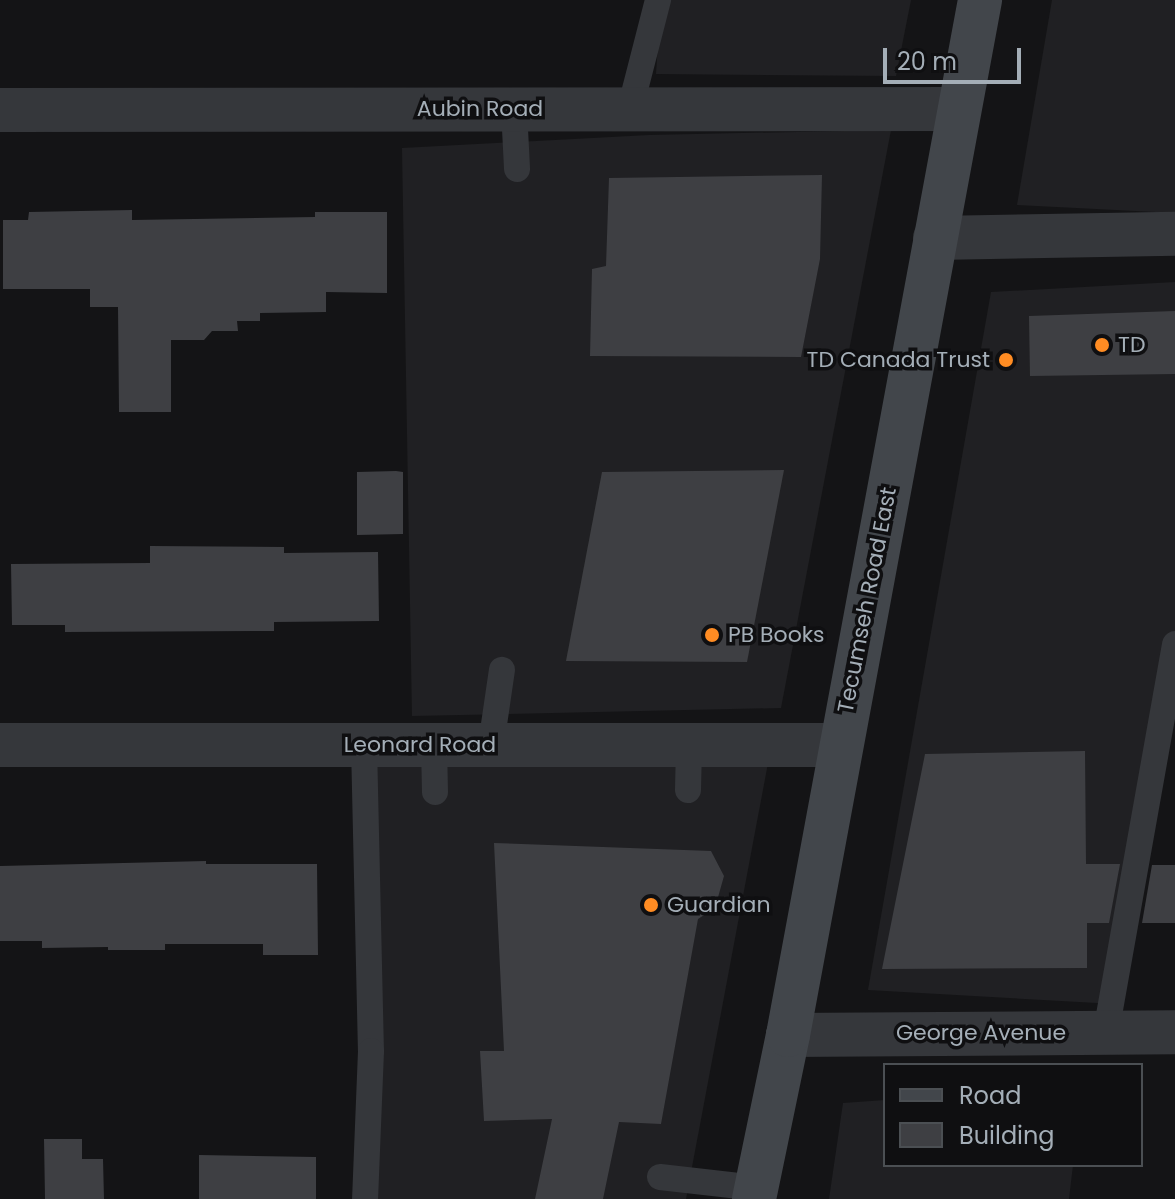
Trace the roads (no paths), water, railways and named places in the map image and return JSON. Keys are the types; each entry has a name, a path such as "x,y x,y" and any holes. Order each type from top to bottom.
{"main road":[{"name":"Tecumseh Road East","path":"755,1193 788,1035 839,745 980,0"}],"street":[{"name":"Aubin Road","path":"0,110 959,109"},
{"path":"935,238 1175,234"},
{"name":"Leonard Road","path":"0,745 839,745"},
{"name":"George Avenue","path":"788,1035 1175,1032"}],"lane":[{"path":"630,109 658,0"},
{"path":"514,109 517,169"},
{"path":"1106,1032 1175,644"},
{"path":"491,745 502,670"},
{"path":"364,745 371,1051 365,1199"},
{"path":"434,745 435,792"},
{"path":"688,790 689,745"},
{"path":"660,1177 755,1193"}],"place":[{"name":"TD","path":"1102,345"},
{"name":"TD Canada Trust","path":"1006,360"},
{"name":"PB Books","path":"712,635"},
{"name":"Guardian","path":"651,905"}]}
